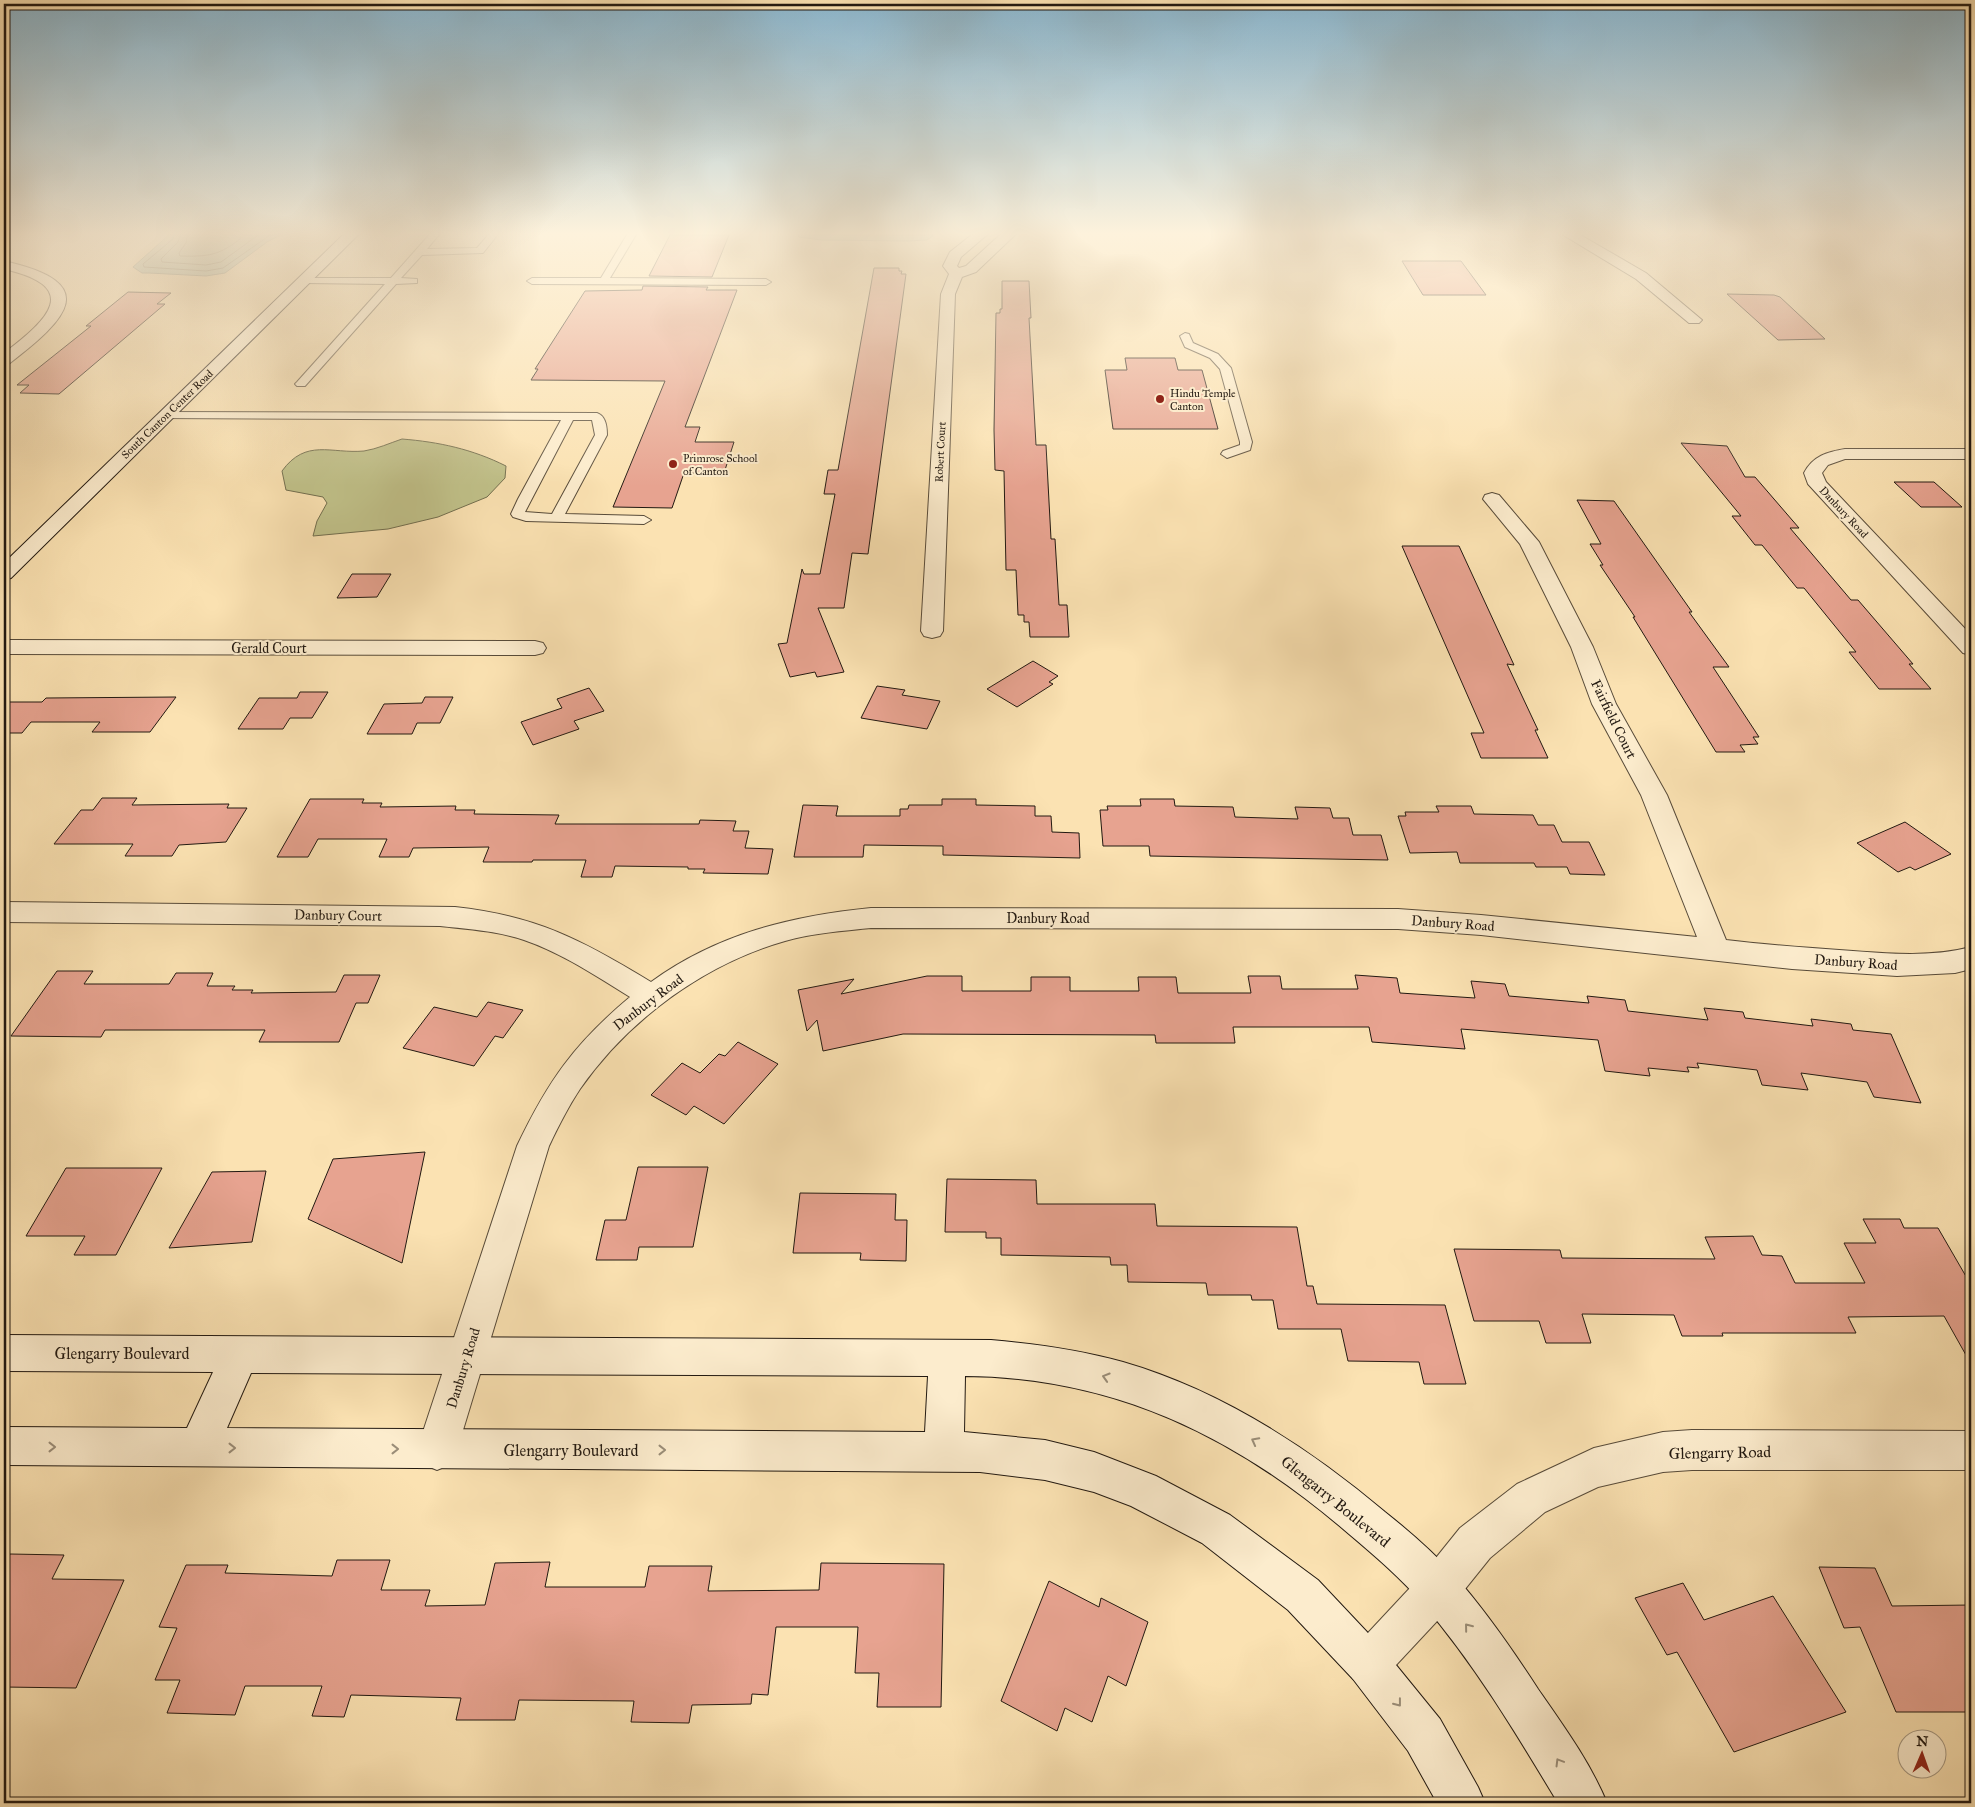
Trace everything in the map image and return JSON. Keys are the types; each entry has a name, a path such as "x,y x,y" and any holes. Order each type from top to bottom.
{"street":[{"path":"4,360 46,326 54,317"},
{"name":"South Canton Center Road","path":"4,574 266,317"},
{"name":"Robert Court","path":"932,631 947,317"},
{"path":"1691,317 1694,320"},
{"name":"Danbury Road","path":"1971,454 1845,454 1827,458 1817,465 1813,473 1817,484 1971,648"},
{"name":"Fairfield Court","path":"1492,499 1529,542 1582,646 1604,704 1654,795 1716,950"},
{"name":"Gerald Court","path":"4,647 535,648"},
{"name":"Danbury Court","path":"4,912 440,916 472,919 523,929 560,943 653,997"},
{"name":"Danbury Road","path":"437,1450 533,1146 549,1112 573,1074 612,1029 694,968 753,941 815,924 871,918 1398,919 1481,925 1792,958 1897,965 1955,962 1971,958"},
{"name":"Glengarry Boulevard","path":"4,1352 991,1358 1031,1362 1090,1372 1187,1405 1268,1448 1315,1480 1374,1528 1438,1589 1477,1637 1527,1709 1584,1803"},
{"path":"198,1448 240,1354"},
{"path":"944,1452 947,1358"},
{"name":"Glengarry Boulevard","path":"4,1446 980,1452 1045,1460 1094,1472 1142,1490 1216,1529 1303,1595 1368,1664 1424,1735 1462,1803"},
{"name":"Glengarry Road","path":"1368,1664 1438,1589 1476,1543 1531,1498 1594,1468 1663,1452 1692,1450 1971,1451"}],"lane":[{"path":"301,384 361,317"},
{"path":"1186,336 1189,345 1214,356 1225,368 1246,442 1246,447 1226,454"},
{"path":"164,416 597,417 602,427 601,436 556,518"},
{"path":"569,416 518,514 526,517 644,520"}],"green space":[{"path":"402,439 442,444 481,455 506,466 505,478 487,497 438,517 388,529 313,536 317,521 327,503 323,497 286,490 282,471 291,461 300,454 310,451 364,451"}],"building":[{"path":"97,317 149,317 59,394 20,393 29,385 17,385 91,326 86,326"},
{"path":"568,317 727,317 685,427 700,427 695,442 734,442 724,473 684,473 672,508 613,507 665,381 531,380 538,369 535,369"},
{"path":"865,317 900,317 868,554 852,553 844,608 818,608 844,672 817,677 815,672 790,677 778,644 787,643 802,569 804,574 820,574 835,494 824,494 828,470 838,470"},
{"path":"996,317 1031,317 1029,318 1036,445 1046,445 1051,539 1055,539 1059,605 1067,605 1069,637 1030,637 1029,622 1024,622 1024,615 1018,615 1016,570 1006,570 1004,471 995,470"},
{"path":"1753,317 1802,317 1825,339 1778,340"},
{"name":"Hindu Temple Canton","path":"1125,358 1175,358 1178,370 1202,370 1218,429 1113,429 1105,370 1127,370"},
{"path":"1681,443 1727,446 1745,477 1755,477 1799,528 1790,528 1851,600 1858,600 1913,664 1909,664 1931,689 1879,689 1849,652 1856,652 1804,588 1797,588 1762,545 1755,545 1732,516 1741,516"},
{"path":"1894,482 1934,482 1962,507 1921,507"},
{"path":"1577,500 1614,501 1692,612 1689,612 1729,667 1713,667 1759,737 1753,737 1758,744 1740,745 1745,752 1716,752 1633,617 1635,617 1600,565 1603,565 1590,544 1601,544"},
{"path":"1402,546 1459,546 1514,665 1507,664 1538,730 1535,730 1548,758 1481,758 1471,733 1484,733"},
{"path":"352,574 391,574 377,597 337,598"},
{"path":"1033,661 1058,676 1049,682 1053,684 1017,707 987,689"},
{"path":"877,686 905,690 902,695 940,701 927,729 861,718"},
{"path":"589,688 604,711 574,721 579,729 533,745 521,722 562,708 557,699"},
{"path":"300,692 328,692 312,718 290,718 283,729 238,729 259,698 297,698"},
{"path":"176,697 150,732 92,732 100,722 31,722 22,733 4,733 4,702 42,702 46,698"},
{"path":"425,697 453,697 440,723 417,723 412,734 367,734 384,704 422,703"},
{"path":"102,798 137,798 132,805 229,804 227,808 247,808 226,842 179,845 172,856 125,856 133,844 54,844 81,810 93,810"},
{"path":"310,799 364,799 362,803 382,803 380,807 456,806 455,810 475,810 474,814 559,815 555,824 699,824 700,820 736,821 733,831 749,831 745,848 773,849 768,874 703,873 705,869 688,869 688,867 615,866 612,877 581,877 586,860 483,862 489,847 413,848 409,857 379,857 387,839 318,839 308,857 277,857"},
{"path":"942,799 976,799 976,805 1035,806 1035,816 1051,816 1052,832 1079,833 1080,858 943,855 943,846 864,845 863,857 794,857 803,805 838,806 836,816 900,816 900,809 908,809 909,805 942,805"},
{"path":"1140,799 1174,799 1175,806 1233,807 1235,817 1298,819 1295,807 1330,808 1333,818 1349,818 1353,835 1381,835 1388,860 1150,856 1149,846 1103,846 1100,810 1108,810 1107,806 1141,806"},
{"path":"1436,806 1471,806 1474,814 1533,815 1538,825 1554,825 1562,842 1589,842 1605,875 1570,874 1567,867 1536,867 1534,863 1460,863 1457,852 1410,853 1398,816 1406,816 1405,812 1439,812"},
{"path":"1905,822 1951,854 1915,870 1910,867 1898,872 1857,843"},
{"path":"57,971 93,971 84,984 169,984 176,973 213,973 207,986 235,986 232,990 253,990 251,993 336,992 344,975 380,975 368,1003 356,1003 339,1042 259,1042 265,1030 105,1030 101,1037 11,1036"},
{"path":"1355,975 1397,978 1400,993 1475,998 1471,981 1505,984 1509,996 1589,1003 1587,996 1625,1000 1628,1011 1708,1020 1704,1008 1743,1012 1745,1018 1813,1026 1811,1019 1851,1024 1853,1030 1891,1034 1921,1103 1874,1097 1867,1082 1801,1073 1808,1090 1762,1085 1757,1070 1697,1063 1699,1068 1687,1067 1689,1072 1648,1068 1650,1076 1605,1071 1598,1040 1461,1029 1465,1049 1372,1042 1369,1027 1233,1027 1235,1043 1156,1043 1155,1035 903,1034 823,1051 817,1020 807,1031 798,990 854,979 841,994 927,976 962,976 962,991 1031,991 1031,977 1070,977 1070,991 1139,991 1138,977 1176,977 1178,993 1251,993 1248,976 1280,976 1282,989 1358,989"},
{"path":"488,1002 523,1010 503,1038 495,1036 474,1066 403,1048 434,1007 477,1017"},
{"path":"738,1042 778,1064 724,1124 694,1106 686,1115 651,1095 682,1063 700,1073 719,1054 725,1056"},
{"path":"425,1152 402,1263 308,1219 333,1159"},
{"path":"638,1167 708,1167 693,1247 639,1247 637,1260 596,1260 605,1220 626,1220"},
{"path":"66,1168 162,1168 116,1255 74,1255 85,1236 26,1236"},
{"path":"266,1171 252,1242 169,1248 212,1172"},
{"path":"947,1179 1036,1180 1037,1204 1155,1204 1157,1226 1297,1227 1307,1286 1313,1286 1317,1304 1445,1305 1466,1384 1424,1384 1419,1362 1348,1361 1341,1329 1278,1329 1273,1300 1252,1300 1251,1295 1208,1295 1206,1283 1128,1282 1127,1265 1111,1265 1110,1257 1001,1255 1001,1238 986,1238 986,1232 945,1232"},
{"path":"800,1193 896,1194 895,1220 907,1220 906,1261 860,1260 861,1253 793,1253"},
{"path":"1863,1219 1900,1219 1904,1228 1938,1228 1971,1285 1971,1364 1944,1316 1848,1317 1856,1333 1722,1333 1723,1336 1682,1336 1674,1315 1582,1314 1591,1343 1546,1343 1539,1321 1474,1321 1454,1249 1560,1250 1562,1258 1715,1259 1705,1237 1753,1236 1762,1255 1782,1256 1795,1283 1865,1283 1844,1243 1876,1243"},
{"path":"10,1554 64,1555 52,1579 124,1580 76,1688 4,1687 4,1567"},
{"path":"337,1560 390,1560 381,1590 430,1590 425,1606 485,1605 495,1563 550,1562 545,1587 645,1587 649,1566 712,1566 708,1591 819,1590 821,1563 944,1564 941,1707 877,1707 879,1673 855,1673 858,1627 776,1627 768,1695 752,1694 751,1704 692,1705 689,1723 631,1722 634,1701 519,1700 515,1720 456,1720 461,1698 351,1695 344,1717 312,1716 322,1686 245,1686 235,1715 167,1713 180,1680 155,1680 177,1628 159,1627 186,1565 228,1565 225,1573 332,1576"},
{"path":"1819,1567 1875,1568 1892,1606 1971,1605 1971,1712 1896,1712 1860,1627 1844,1628"},
{"path":"1049,1581 1099,1607 1101,1598 1148,1622 1126,1686 1108,1676 1092,1722 1065,1708 1057,1731 1001,1701"},
{"path":"1683,1583 1704,1620 1773,1596 1846,1712 1734,1752 1677,1652 1667,1655 1635,1598"}],"place":[{"name":"Hindu Temple Canton","path":"1160,399"},
{"name":"Primrose School of Canton","path":"673,464"}]}
